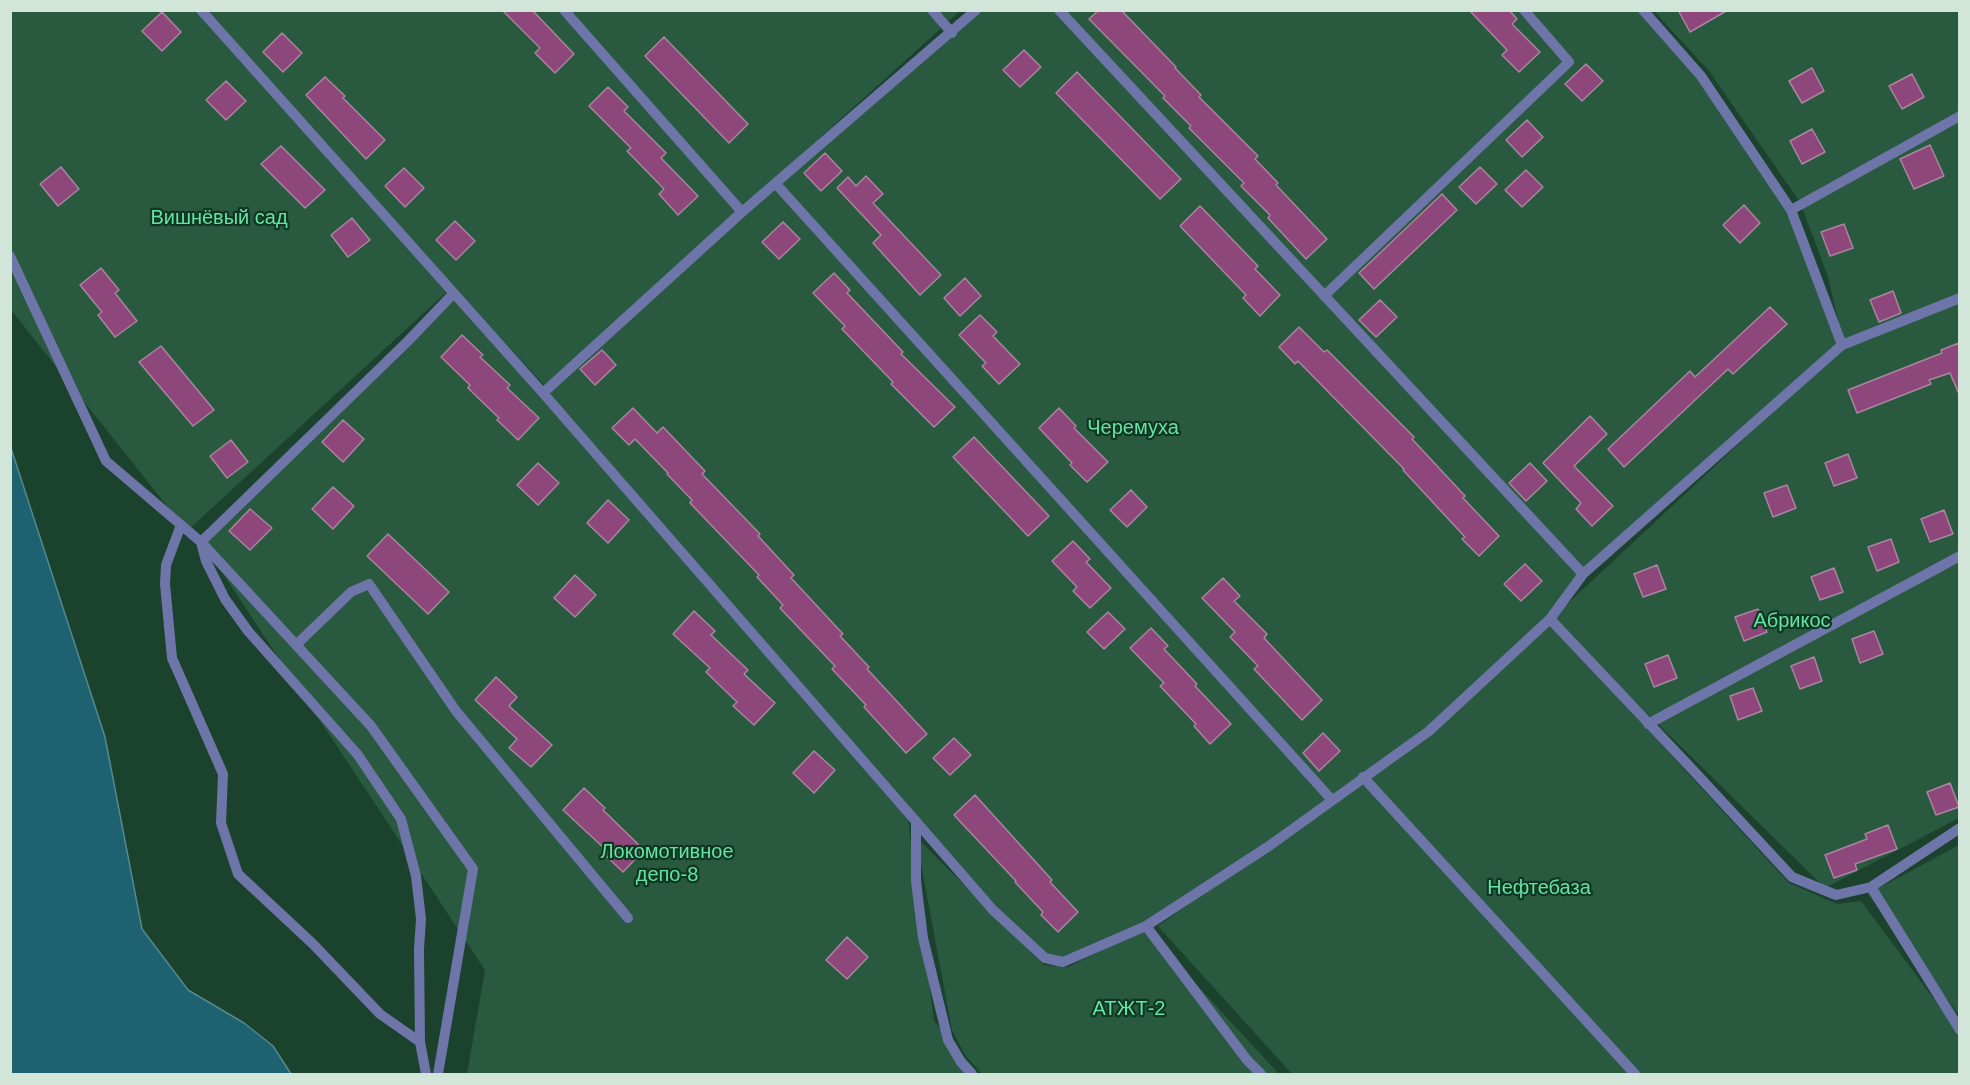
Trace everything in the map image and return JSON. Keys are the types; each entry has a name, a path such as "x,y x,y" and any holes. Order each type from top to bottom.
{"lane":[{"path":"201,10 543,393 993,910 1045,958 1064,962 1146,926 1269,846 1429,731 1550,619 1583,574 1842,345 1959,298"},
{"path":"564,10 742,212"},
{"path":"932,10 952,33"},
{"path":"543,393 742,212 976,10"},
{"path":"1059,10 1583,574"},
{"path":"1324,296 1569,62 1524,10"},
{"path":"1643,10 1701,76 1791,210 1842,345"},
{"path":"1791,210 1959,116"},
{"path":"776,184 1332,800"},
{"path":"10,256 106,461 201,542 371,726 473,869 438,1074"},
{"path":"201,542 408,341 453,294"},
{"path":"181,525 166,565 165,584 172,658 223,774 221,823 238,874 313,944 380,1014 420,1042"},
{"path":"201,542 206,561 225,599 248,631 358,755 401,819 416,876 421,919 418,948 420,1042 426,1074"},
{"path":"1648,724 1959,556"},
{"path":"296,645 351,592 369,584 456,711 628,918"},
{"path":"1550,619 1792,877 1836,895 1871,887 1959,828"},
{"path":"1363,777 1635,1074"},
{"path":"916,820 916,881 923,938 948,1040 961,1062 972,1074"},
{"path":"1871,887 1959,1030"},
{"path":"1146,926 1247,1060 1261,1074"}],"green space":[{"name":"Черемуха","path":"976,10 1643,11 1701,76 1791,210 1842,345 1583,574 1550,619 1429,731 1146,926 1063,962 1045,958 916,821 543,393"},
{"name":"Вишнёвый сад","path":"11,11 960,11 545,386 453,286 187,531 11,310"},
{"name":"Абрикос","path":"1654,11 1959,11 1959,818 1825,888 1551,619 1844,346 1828,277 1800,202 1709,71"},
{"name":"Локомотивное депо-8","path":"453,296 908,820 934,1021 978,1074 467,1074 485,970 202,542"},
{"name":"Нефтебаза","path":"1551,625 1789,883 1837,904 1861,901 1959,1033 1959,1074 1292,1074 1158,926 1431,734"},
{"name":"АТЖТ-2","path":"916,837 1044,965 1068,967 1145,929 1279,1074 982,1074 965,1055 952,1030"},
{"path":"1959,845 1959,1015 1868,894"}],"water":[{"path":"10,445 105,737 142,929 188,990 244,1023 273,1046 291,1074 11,1074"}],"building":[{"path":"502,10 532,10 574,54 555,73 535,53 540,48"},
{"path":"1099,10 1121,10 1176,67 1201,95 1199,97 1258,156 1255,159 1278,183 1276,185 1327,239 1306,259 1268,218 1270,215 1241,186 1244,183 1189,128 1191,126 1163,98 1165,96 1089,19"},
{"path":"1469,10 1509,10 1517,19 1512,24 1540,52 1519,72 1502,55 1507,50"},
{"path":"1678,10 1728,10 1690,32"},
{"path":"162,12 181,32 162,51 142,31"},
{"path":"282,33 302,53 283,72 263,52"},
{"path":"664,37 748,124 729,143 645,56"},
{"path":"1024,50 1041,67 1020,87 1003,70"},
{"path":"1586,64 1603,81 1582,101 1565,84"},
{"path":"1812,68 1824,91 1802,103 1789,81"},
{"path":"1077,72 1181,179 1160,199 1056,93"},
{"path":"1912,74 1924,97 1902,109 1889,86"},
{"path":"325,77 385,140 366,159 306,95"},
{"path":"226,81 246,101 226,120 206,100"},
{"path":"608,87 628,107 624,111 666,153 661,158 698,196 678,215 659,194 664,189 627,151 631,148 589,106"},
{"path":"1527,120 1543,137 1522,157 1506,140"},
{"path":"1812,129 1825,152 1802,164 1790,141"},
{"path":"1930,145 1944,176 1914,189 1900,159"},
{"path":"281,146 325,190 305,208 261,164"},
{"path":"825,153 842,171 821,191 804,173"},
{"path":"61,167 79,189 58,206 40,184"},
{"path":"1480,167 1497,184 1476,204 1459,187"},
{"path":"404,168 424,188 405,207 385,186"},
{"path":"1526,170 1543,187 1522,207 1505,190"},
{"path":"866,176 883,194 873,203 941,275 920,295 873,243 881,235 837,188 848,177 856,186"},
{"path":"1442,194 1457,210 1374,289 1359,273"},
{"path":"1744,205 1760,223 1740,243 1723,225"},
{"path":"1200,206 1258,266 1255,269 1280,295 1260,316 1243,298 1246,295 1180,226"},
{"path":"352,218 370,240 348,257 331,235"},
{"path":"455,221 475,241 456,260 436,240"},
{"path":"783,222 800,239 779,259 762,242"},
{"path":"1844,224 1853,248 1830,256 1821,232"},
{"path":"101,268 119,290 115,293 137,321 115,337 98,315 102,312 80,285"},
{"path":"834,273 850,290 847,293 903,352 901,354 955,407 934,427 891,384 893,382 842,329 845,326 813,293"},
{"path":"965,278 981,296 960,316 944,298"},
{"path":"1893,291 1901,313 1879,322 1870,300"},
{"path":"1380,300 1397,317 1376,337 1359,320"},
{"path":"1770,307 1787,324 1733,374 1728,369 1624,467 1608,449 1690,371 1695,377"},
{"path":"980,315 997,332 993,336 1020,364 999,384 982,366 986,363 959,335"},
{"path":"1299,327 1324,352 1327,350 1414,437 1412,439 1499,536 1479,556 1462,539 1465,537 1404,469 1298,361 1295,364 1279,347"},
{"path":"462,335 483,355 480,357 510,385 507,388 539,418 518,440 468,388 470,385 441,357"},
{"path":"1959,343 1959,394 1950,373 1929,380 1931,384 1857,413 1848,390 1942,353 1941,350"},
{"path":"161,346 214,410 193,426 139,362"},
{"path":"602,350 616,365 595,385 580,369"},
{"path":"633,408 657,433 663,427 705,471 702,474 760,534 758,536 794,575 791,578 843,634 840,636 869,667 867,669 927,734 906,753 832,669 835,666 780,608 783,605 757,577 759,575 690,503 692,500 668,473 635,439 629,445 612,428"},
{"path":"1059,408 1076,426 1074,428 1108,462 1087,482 1039,428"},
{"path":"1590,416 1607,434 1574,466 1613,506 1592,526 1576,509 1581,503 1543,463"},
{"path":"343,420 364,439 343,462 322,442"},
{"path":"974,437 1049,516 1028,536 953,457"},
{"path":"231,440 248,462 227,478 210,456"},
{"path":"1848,454 1857,478 1834,486 1825,463"},
{"path":"538,463 559,483 538,505 517,485"},
{"path":"1530,463 1547,481 1526,501 1509,483"},
{"path":"1787,485 1796,508 1773,517 1764,493"},
{"path":"333,487 354,506 333,529 312,509"},
{"path":"1131,490 1147,507 1127,527 1110,510"},
{"path":"608,500 629,520 608,543 587,523"},
{"path":"250,509 272,528 250,550 229,531"},
{"path":"1944,510 1953,534 1930,542 1921,519"},
{"path":"388,534 449,592 428,614 367,556"},
{"path":"1891,539 1899,562 1877,571 1868,547"},
{"path":"1073,541 1090,559 1086,562 1111,588 1090,608 1073,591 1077,587 1052,561"},
{"path":"1525,564 1542,581 1521,601 1504,584"},
{"path":"1657,565 1666,589 1643,597 1634,574"},
{"path":"1834,568 1843,592 1820,600 1811,577"},
{"path":"575,575 596,595 575,617 554,598"},
{"path":"1223,578 1240,596 1234,601 1267,634 1264,638 1322,700 1302,720 1254,669 1258,666 1230,637 1235,632 1202,598"},
{"path":"1758,609 1767,632 1744,641 1735,617"},
{"path":"694,611 715,631 711,635 748,670 744,674 775,703 754,725 733,706 737,702 706,672 710,668 673,634"},
{"path":"1108,612 1125,629 1104,649 1087,632"},
{"path":"1151,628 1168,646 1164,649 1231,724 1210,744 1194,726 1196,724 1160,686 1164,683 1130,648"},
{"path":"1874,631 1883,654 1860,663 1852,639"},
{"path":"1668,655 1677,678 1654,687 1645,664"},
{"path":"1814,657 1822,681 1800,689 1791,666"},
{"path":"496,677 517,697 509,706 552,745 531,767 509,748 517,739 475,700"},
{"path":"1753,688 1762,711 1738,720 1730,696"},
{"path":"1323,733 1340,751 1319,771 1303,753"},
{"path":"954,738 971,755 950,775 933,758"},
{"path":"814,751 835,770 814,793 793,773"},
{"path":"1950,783 1959,807 1936,815 1927,792"},
{"path":"584,788 644,850 623,872 602,852 605,849 563,810"},
{"path":"975,795 1078,912 1058,932 1041,915 1043,912 1016,881 954,815"},
{"path":"1888,825 1897,849 1855,864 1857,870 1834,878 1825,855 1867,839 1865,834"},
{"path":"847,937 868,957 847,979 826,960"}]}
